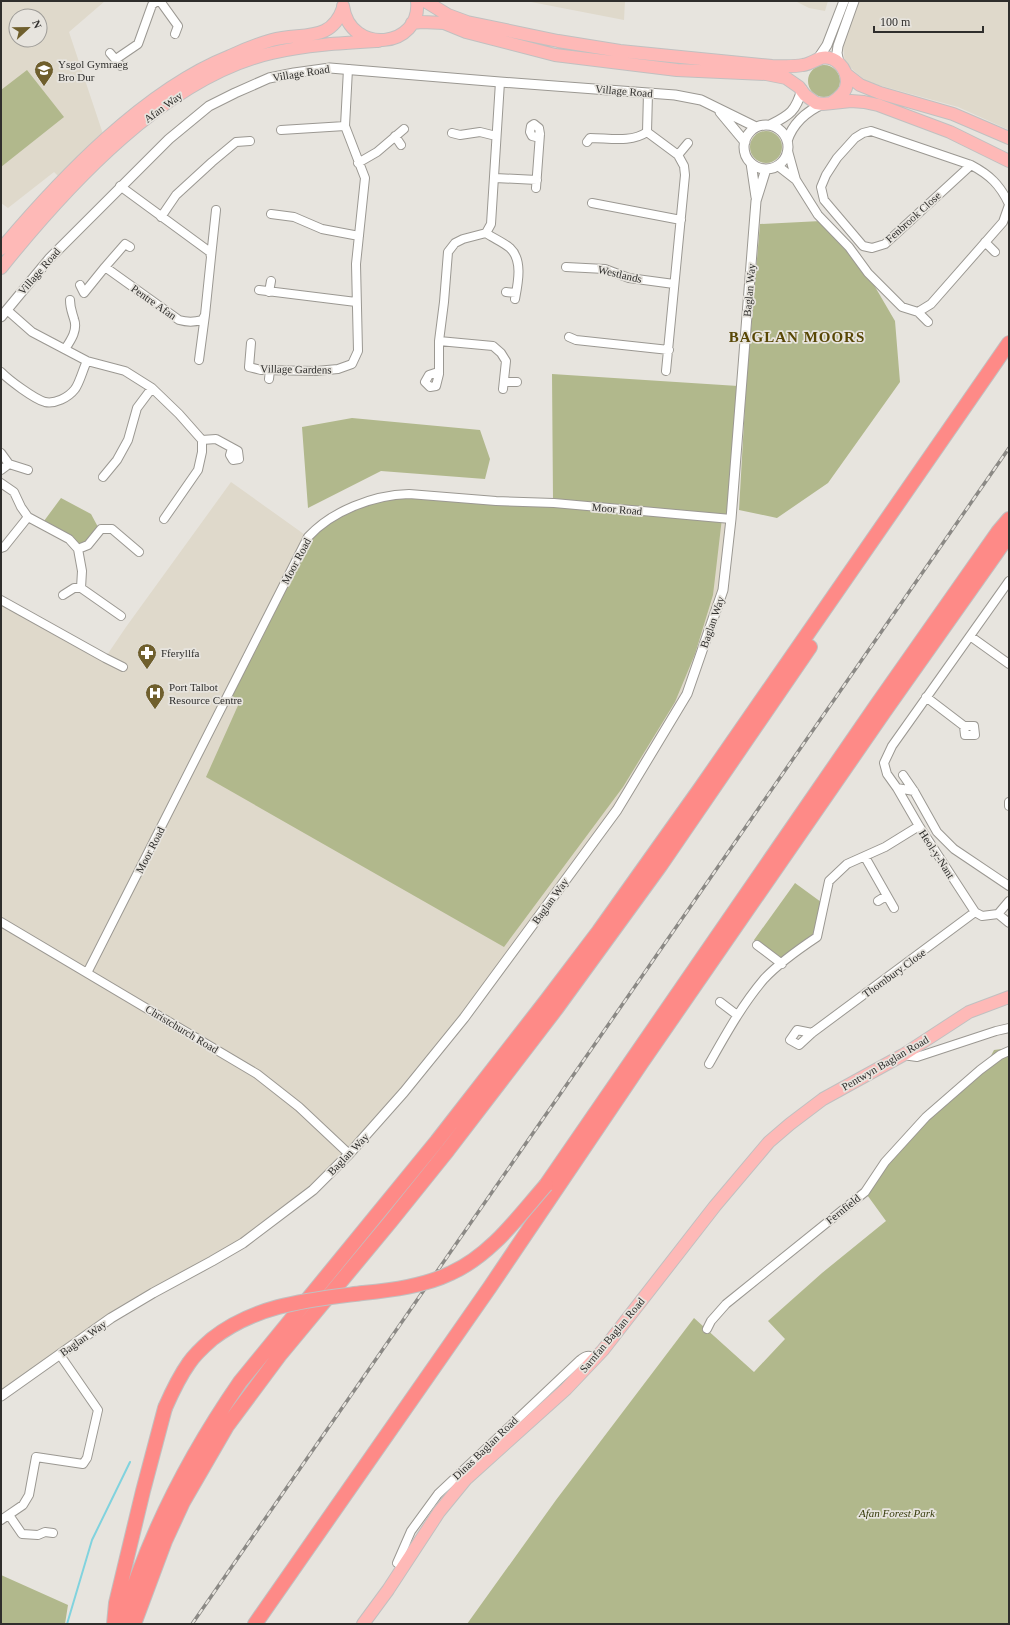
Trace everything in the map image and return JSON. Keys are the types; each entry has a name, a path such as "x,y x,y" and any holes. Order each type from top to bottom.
{"highway":[{"path":"122,1624 139,1573 172,1495 207,1431 240,1382 437,1141 599,931 687,808 1009,343"},
{"path":"134,1624 165,1541 183,1502 227,1426 279,1356 448,1150 608,938 700,808 1009,359"},
{"path":"114,1624 116,1604 164,1408 189,1362 205,1345 228,1328 245,1318 274,1307 304,1300 424,1283 452,1273 481,1254 503,1234 546,1185 876,706 1009,519"},
{"path":"255,1624 490,1287 642,1062 1009,536"}],"main road":[{"path":"417,1 416,14 412,23 444,23 466,32 555,55 677,70 766,74 786,78 802,89 810,100 827,104 864,102 878,105 950,132 1009,161"},
{"path":"425,1 443,12 466,22 558,41 620,51 772,66 801,65 827,58 839,63 846,74 860,85 880,93 953,114 1009,138"},
{"path":"343,4 346,18 351,27 363,36 378,41"},
{"name":"Afan Way","path":"1,249 30,215 91,154 159,96 183,79 229,56 273,40 322,34 340,18 343,4"},
{"name":"Afan Way","path":"1,268 37,223 97,162 141,123 171,100 201,81 234,65 271,53 300,47 388,40 398,37 406,31 412,23"},
{"path":"827,104 839,99 844,92 847,83 846,74"},
{"name":"Pentwyn Baglan Road","path":"769,1142 823,1099 903,1055 969,1012 1009,997"},
{"name":"Sarnfan Baglan Road","path":"363,1624 388,1590 439,1512 466,1479 566,1389 594,1358 715,1206 769,1142"}],"street":[{"path":"121,66 113,56 138,44 152,5 158,1 178,26 175,34"},
{"path":"817,60 828,45 844,1"},
{"path":"839,63 837,53 838,46 854,1"},
{"name":"Village Road","path":"1,318 49,259 169,138 210,106 269,78 330,68 348,68 500,82 648,93 701,100 756,127"},
{"name":"Village Gardens","path":"251,343 249,368 270,370 338,370 352,364 358,351 356,264 365,178 345,126 348,68"},
{"path":"486,233 491,224 500,82"},
{"path":"802,89 795,109 784,118 770,125 756,127 751,131 745,142 745,153 751,163 760,168 766,169 778,166 782,162 788,146 791,130 796,123 812,109 827,104"},
{"path":"587,142 590,138 631,139 641,137 647,132 648,93"},
{"name":"Village Road","path":"717,108 745,142"},
{"path":"770,125 781,131 788,146 796,180 818,215 849,247 868,273 902,307 918,312 928,322"},
{"path":"281,130 345,126"},
{"path":"358,163 377,152 404,129"},
{"name":"Fenbrook Close","path":"918,312 931,304 1003,222 1009,204 1004,193 986,173 971,165 871,131 863,133 855,138 837,158 826,175 821,187 824,200 863,246 872,248 885,244 971,165"},
{"path":"452,133 460,135 480,132 496,136"},
{"path":"647,132 678,155 684,166 686,176 666,371"},
{"path":"495,178 536,184 540,134"},
{"path":"395,136 401,145"},
{"path":"161,217 176,195 212,162 236,142 250,141"},
{"path":"678,155 688,143"},
{"name":"Baglan Way","path":"1,1396 123,1311 243,1243 313,1190 349,1154 404,1092 478,999 617,810 687,694 723,590 731,519 756,201 751,163"},
{"path":"778,166 796,180"},
{"name":"Baglan Way","path":"756,201 766,169"},
{"path":"120,186 210,252 211,257"},
{"path":"592,203 681,220"},
{"path":"199,360 216,210"},
{"path":"271,214 294,217 322,229 359,236"},
{"path":"439,374 439,341 448,252 455,244 463,239 486,233 509,247 516,255 519,265 516,296 506,292"},
{"path":"985,242 995,252"},
{"path":"80,286 84,293 125,244 130,247"},
{"name":"Pentre Afan","path":"105,267 179,320 198,321 202,320 205,315"},
{"name":"Westlands","path":"566,267 605,269 629,278 674,284"},
{"path":"269,292 271,281"},
{"path":"259,290 356,302"},
{"path":"65,349 75,334 75,320 70,312 70,300"},
{"path":"7,310 32,332 87,361 125,371 152,388 180,414 202,440 202,452 198,470 164,519"},
{"path":"569,337 576,340 669,350"},
{"path":"439,341 493,346 501,353 506,361 504,385 517,382"},
{"path":"1,368 9,380 43,401 52,402 66,398 75,389 87,361"},
{"path":"269,379 270,370"},
{"path":"103,477 117,460 128,440 137,408 152,388"},
{"path":"202,440 216,439 232,448"},
{"path":"1,453 9,464 28,470"},
{"path":"1,470 9,464"},
{"path":"1,483 14,492 21,507 28,517 69,539 78,549 82,571 81,588"},
{"name":"Moor Road","path":"87,973 308,537 325,521 344,511 370,501 396,495 409,494 554,504 731,519"},
{"path":"1,548 4,547 28,517"},
{"path":"78,549 88,546 101,529 112,529 139,552"},
{"name":"Heol-y-Nant","path":"979,914 919,826 887,774 884,763 892,746 926,696 1009,581"},
{"path":"63,595 74,588 81,588 121,616"},
{"path":"1,600 124,667"},
{"path":"970,636 1009,664"},
{"path":"926,696 964,726"},
{"name":"Heol-y-Nant","path":"903,775 914,791 937,832 954,849 1009,886"},
{"path":"897,788 914,791"},
{"path":"709,1064 737,1015 765,978 795,952 817,937 829,881 848,864 885,848 919,826"},
{"path":"865,857 894,908"},
{"path":"878,901 886,896"},
{"path":"998,914 1009,901"},
{"path":"979,914 998,914 1009,923"},
{"name":"Thornbury Close","path":"812,1033 979,914"},
{"name":"Christchurch Road","path":"1,922 257,1074 299,1108 349,1154"},
{"path":"757,946 782,964"},
{"path":"720,1002 737,1015"},
{"path":"903,1055 917,1057 996,1030 1009,1028"},
{"name":"Fernfield","path":"707,1329 711,1321 726,1304 865,1192 885,1162 926,1117 980,1070 1009,1051"},
{"path":"1,1520 23,1505 30,1495 36,1457 83,1464 87,1458 98,1410 60,1355"},
{"name":"Dinas Baglan Road","path":"397,1563 414,1526 444,1487 580,1360 586,1356 591,1356 594,1358"},
{"path":"9,1515 22,1534 38,1535 45,1532 52,1533"}],"shaded area":[{"name":"Ysgol Gymraeg Bro Dur","path":"1,1 105,1 69,32 103,134 58,176 54,172 8,208 1,203"},
{"path":"526,1 625,1 624,20"},
{"path":"795,1 828,1 825,11 809,8"},
{"path":"856,1 1009,1 1009,130 958,107 867,82 845,63 843,46"},
{"path":"231,482 308,537 731,519 723,590 687,694 617,810 464,1018 349,1154 243,1243 153,1293 1,1397 1,600 105,658"}],"green space":[{"path":"824,65 835,70 840,81 835,92 824,97 813,92 808,81 813,70"},
{"path":"27,70 64,117 1,167 1,90"},
{"path":"763,131 769,131 779,138 782,147 781,153 775,160 769,163 763,163 753,156 750,150 750,144 757,134"},
{"path":"821,221 867,273 895,321 900,382 828,483 777,518 739,510 746,387 760,224"},
{"path":"552,374 738,386 729,515 553,500"},
{"path":"352,418 480,430 490,459 485,479 381,471 308,508 302,427"},
{"path":"396,495 722,518 713,595 695,654 675,702 623,787 504,947 206,777 240,701 228,695 308,537 328,519"},
{"path":"61,498 91,514 98,527 86,541 78,545 70,535 44,521"},
{"path":"795,883 821,902 816,932 781,960 754,940"},
{"name":"Afan Forest Park","path":"1009,1048 1009,1624 467,1624 556,1500 694,1318 754,1372 785,1339 768,1321 822,1273 886,1221 865,1192 926,1117 985,1067 994,1050"},
{"path":"1,1575 68,1605 65,1624 1,1624"}],"waterway":[{"path":"67,1624 92,1540 130,1462"}],"railway":[{"path":"192,1624 1009,448"}],"place":[{"name":"Ysgol Gymraeg Bro Dur","path":"44,87"},
{"name":"Fferyllfa","path":"147,670"},
{"name":"Port Talbot Resource Centre","path":"155,710"}],"district":[{"name":"BAGLAN MOORS","path":"797,337"}]}
